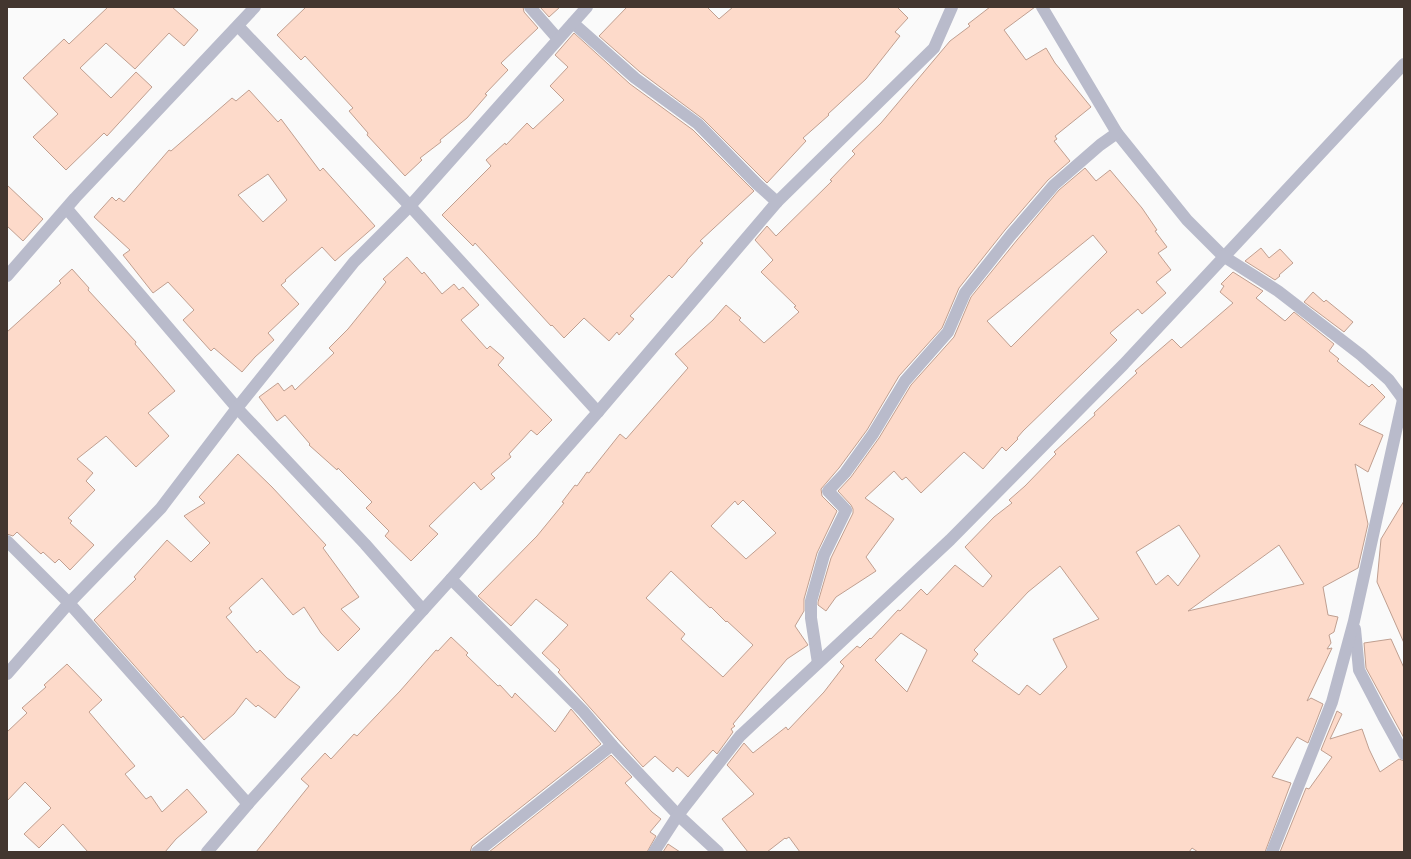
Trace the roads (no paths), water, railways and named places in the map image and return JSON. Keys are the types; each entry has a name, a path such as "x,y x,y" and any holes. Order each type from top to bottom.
{"street":[{"path":"7,276 75,198 255,7"},
{"path":"530,7 558,39"},
{"path":"7,674 69,603 161,508 237,408 354,262 410,206 588,7"},
{"path":"207,852 248,804 451,579 598,412 777,202 934,48 952,7"},
{"path":"1042,7 1117,133 1187,220 1223,256 1278,291 1361,355 1390,380 1404,397 1354,622 1332,702 1272,852"},
{"path":"573,23 635,78 698,124 757,184 777,202"},
{"path":"238,26 410,206 598,412"},
{"path":"654,852 678,815 740,736 950,540 1124,364 1223,256 1404,64"},
{"path":"818,663 811,618 811,601 824,556 846,510 828,492 845,473 873,434 905,381 948,332 965,293 1011,235 1054,186 1100,145 1117,133"},
{"path":"67,209 237,408 365,544 423,610"},
{"path":"7,541 69,603 248,804"},
{"path":"451,579 583,711 612,745 678,815 718,852"},
{"path":"1354,622 1359,670 1404,754"},
{"path":"477,852 612,745"}]}
